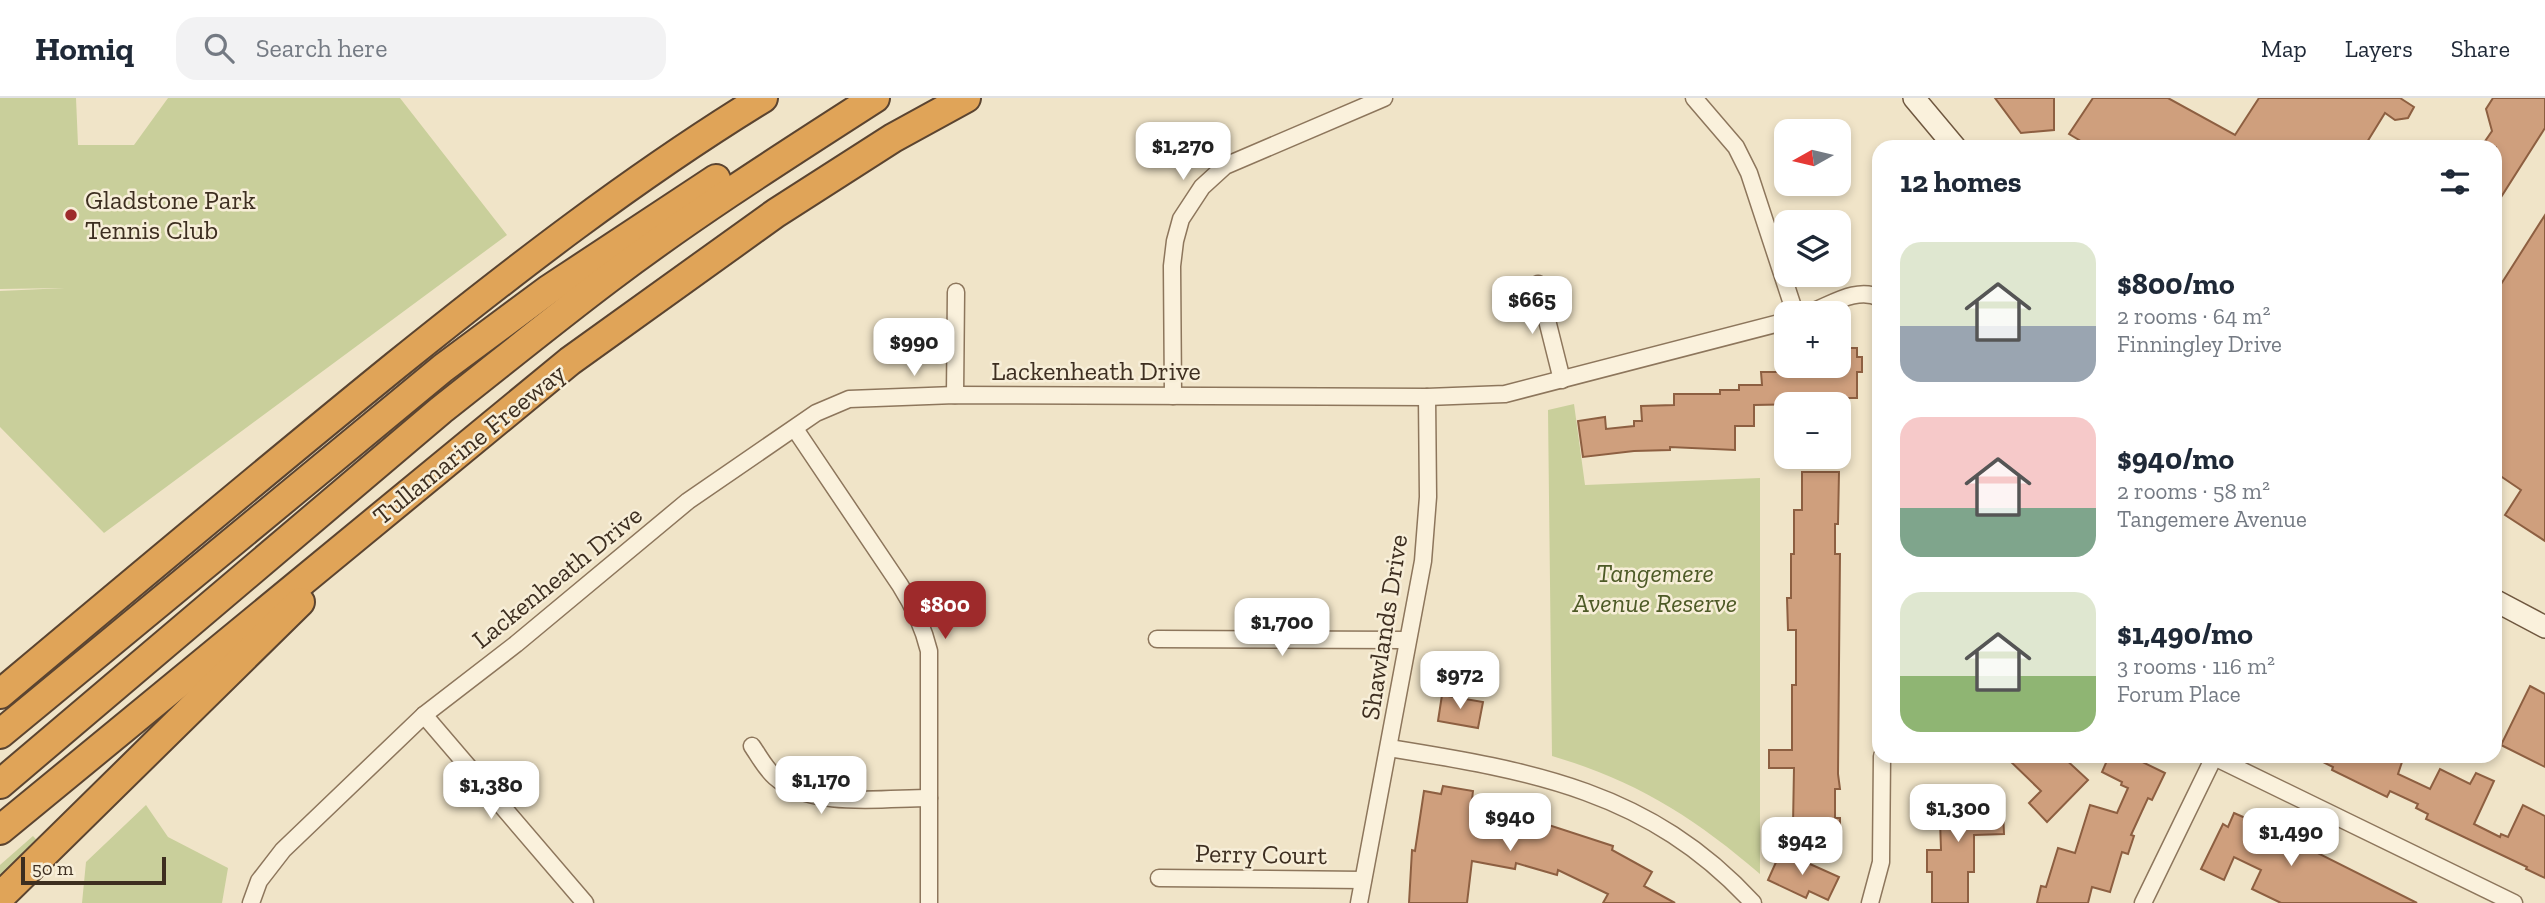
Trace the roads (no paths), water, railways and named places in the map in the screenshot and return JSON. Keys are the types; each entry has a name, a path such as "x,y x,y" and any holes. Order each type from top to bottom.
{"highway":[{"path":"0,694 223,507 466,310 552,243 728,119 763,98"},
{"path":"0,734 453,360 548,289 740,163 856,98"},
{"name":"Tullamarine Freeway","path":"0,784 441,410 510,355 611,277 724,196 875,98"},
{"name":"Tullamarine Freeway","path":"0,830 570,361 776,213 893,138 966,98"},
{"path":"0,897 406,496"},
{"path":"0,678 223,507"}],"street":[{"path":"1173,396 1172,266 1175,241 1181,219 1202,187 1225,166 1384,98"},
{"path":"1694,98 1736,147 1749,173 1791,301"},
{"path":"1914,98 1949,140"},
{"path":"1538,284 1562,380"},
{"path":"955,395 956,292"},
{"path":"1838,301 1858,293 1872,296"},
{"name":"Lackenheath Drive","path":"251,903 259,881 283,850 424,715 516,644 688,501 816,414 849,399 955,395 1427,397 1505,394 1774,324"},
{"name":"Shawlands Drive","path":"1359,903 1423,561 1428,497 1427,397"},
{"path":"795,429 900,585 924,630 929,651 929,903"},
{"path":"2502,604 2545,626"},
{"path":"1157,639 1407,640"},
{"path":"424,715 585,903"},
{"path":"752,746 775,777 814,797 929,798"},
{"path":"1389,748 1496,765 1586,790 1670,832 1729,876 1754,903"},
{"path":"1870,903 1881,862 1882,763"},
{"path":"2143,903 2210,763"},
{"path":"2227,763 2515,903"},
{"name":"Perry Court","path":"1159,878 1363,880"}],"place":[{"name":"Gladstone Park Tennis Club","path":"71,215"}],"park label":[{"name":"Tangemere Avenue Reserve","path":"1655,588"}]}
